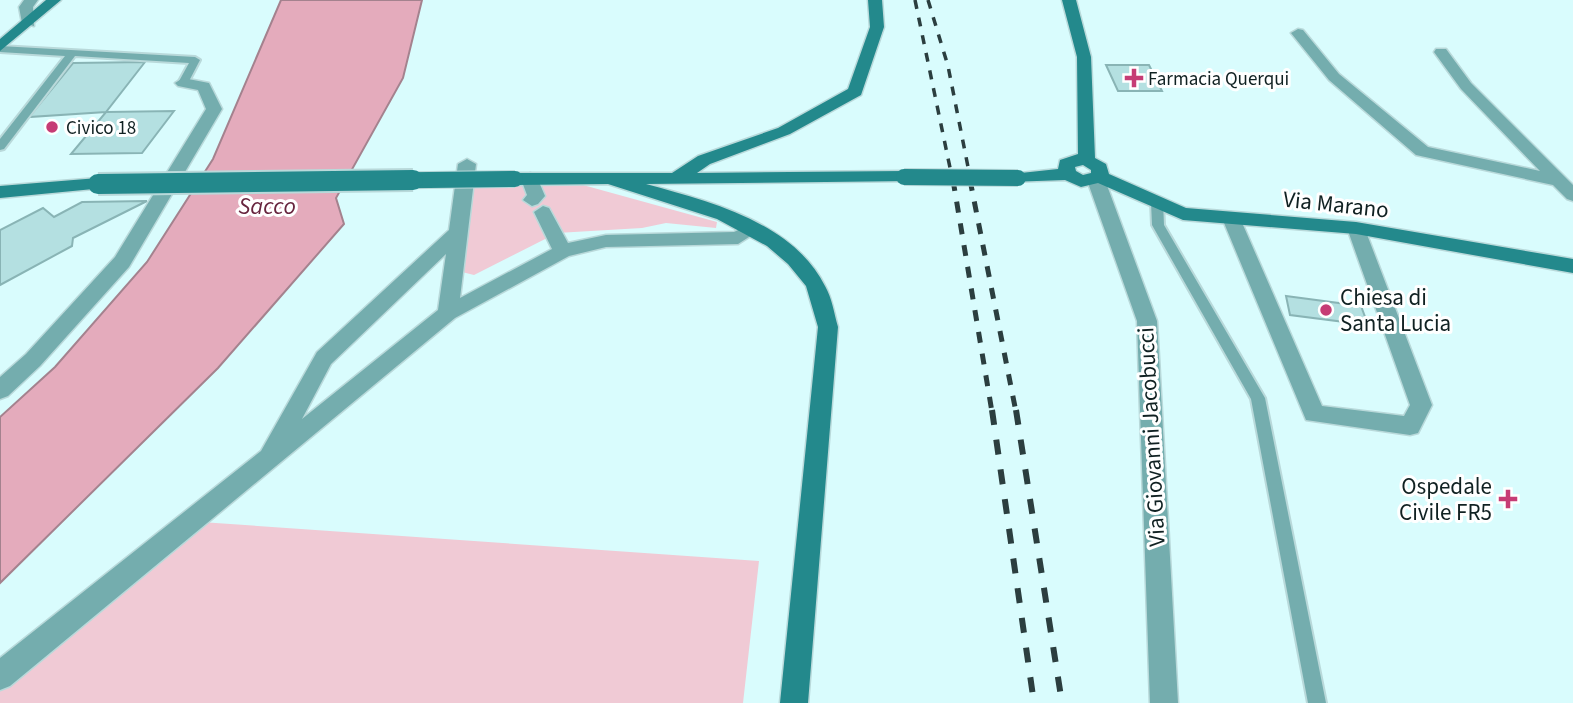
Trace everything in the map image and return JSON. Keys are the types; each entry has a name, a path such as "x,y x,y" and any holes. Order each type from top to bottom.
{"main road":[{"path":"2,45 54,0"},
{"path":"673,180 704,160 784,131 855,92 877,27 875,0"},
{"path":"0,192 98,184 522,179 615,181 1018,178 1068,174 1065,169 1070,161 1094,172 1084,57 1069,0"},
{"name":"Via Marano","path":"1094,172 1183,214 1356,229 1573,266"},
{"path":"615,181 708,208 751,230 789,252 815,284 828,327 794,703"}],"street":[{"path":"29,23 26,8 31,0"},
{"path":"1298,33 1334,77 1422,151 1560,181"},
{"path":"1441,52 1466,86 1573,195"},
{"path":"0,390 33,360 121,262 214,109 204,86 183,83"},
{"path":"448,313 467,164"},
{"name":"Via Giovanni Jacobucci","path":"1094,172 1147,321 1164,703"},
{"path":"522,179 536,197 538,206 563,251"},
{"path":"1231,218 1314,414 1410,426 1422,405 1356,229"},
{"path":"0,677 448,313 563,251 606,241 738,238 751,230"},
{"path":"267,460 324,358 457,233"}],"lane":[{"path":"2,45 72,53 195,60 183,83"},
{"path":"0,147 72,53"},
{"path":"1157,202 1158,225 1258,398 1317,703"}],"shaded area":[{"path":"583,185 717,222 716,228 666,223 642,228 557,233 474,275 462,272 469,187"},
{"path":"201,522 759,561 743,703 0,703 0,682"}],"water":[{"name":"Sacco","path":"281,0 422,0 403,78 336,198 344,224 218,368 0,583 0,417 55,367 147,262 213,159"}],"building":[{"path":"145,62 106,112 29,117 73,63"},
{"name":"Farmacia Querqui","path":"1106,65 1149,65 1162,91 1118,91"},
{"path":"174,111 142,153 71,154 106,112"},
{"path":"147,201 73,238 72,246 0,285 0,230 43,208 54,217 82,202"},
{"name":"Chiesa di Santa Lucia","path":"1286,296 1361,306 1368,325 1290,315"}],"railway":[{"path":"915,0 953,182"},
{"path":"928,0 948,66 971,182"},
{"path":"953,180 992,412"},
{"path":"970,180 1016,412"},
{"path":"992,410 1034,703"},
{"path":"1016,410 1062,703"}],"place":[{"name":"Farmacia Querqui","path":"1134,78"},
{"name":"Civico 18","path":"52,127"},
{"name":"Chiesa di Santa Lucia","path":"1326,310"},
{"name":"Ospedale Civile FR5","path":"1508,499"}]}
